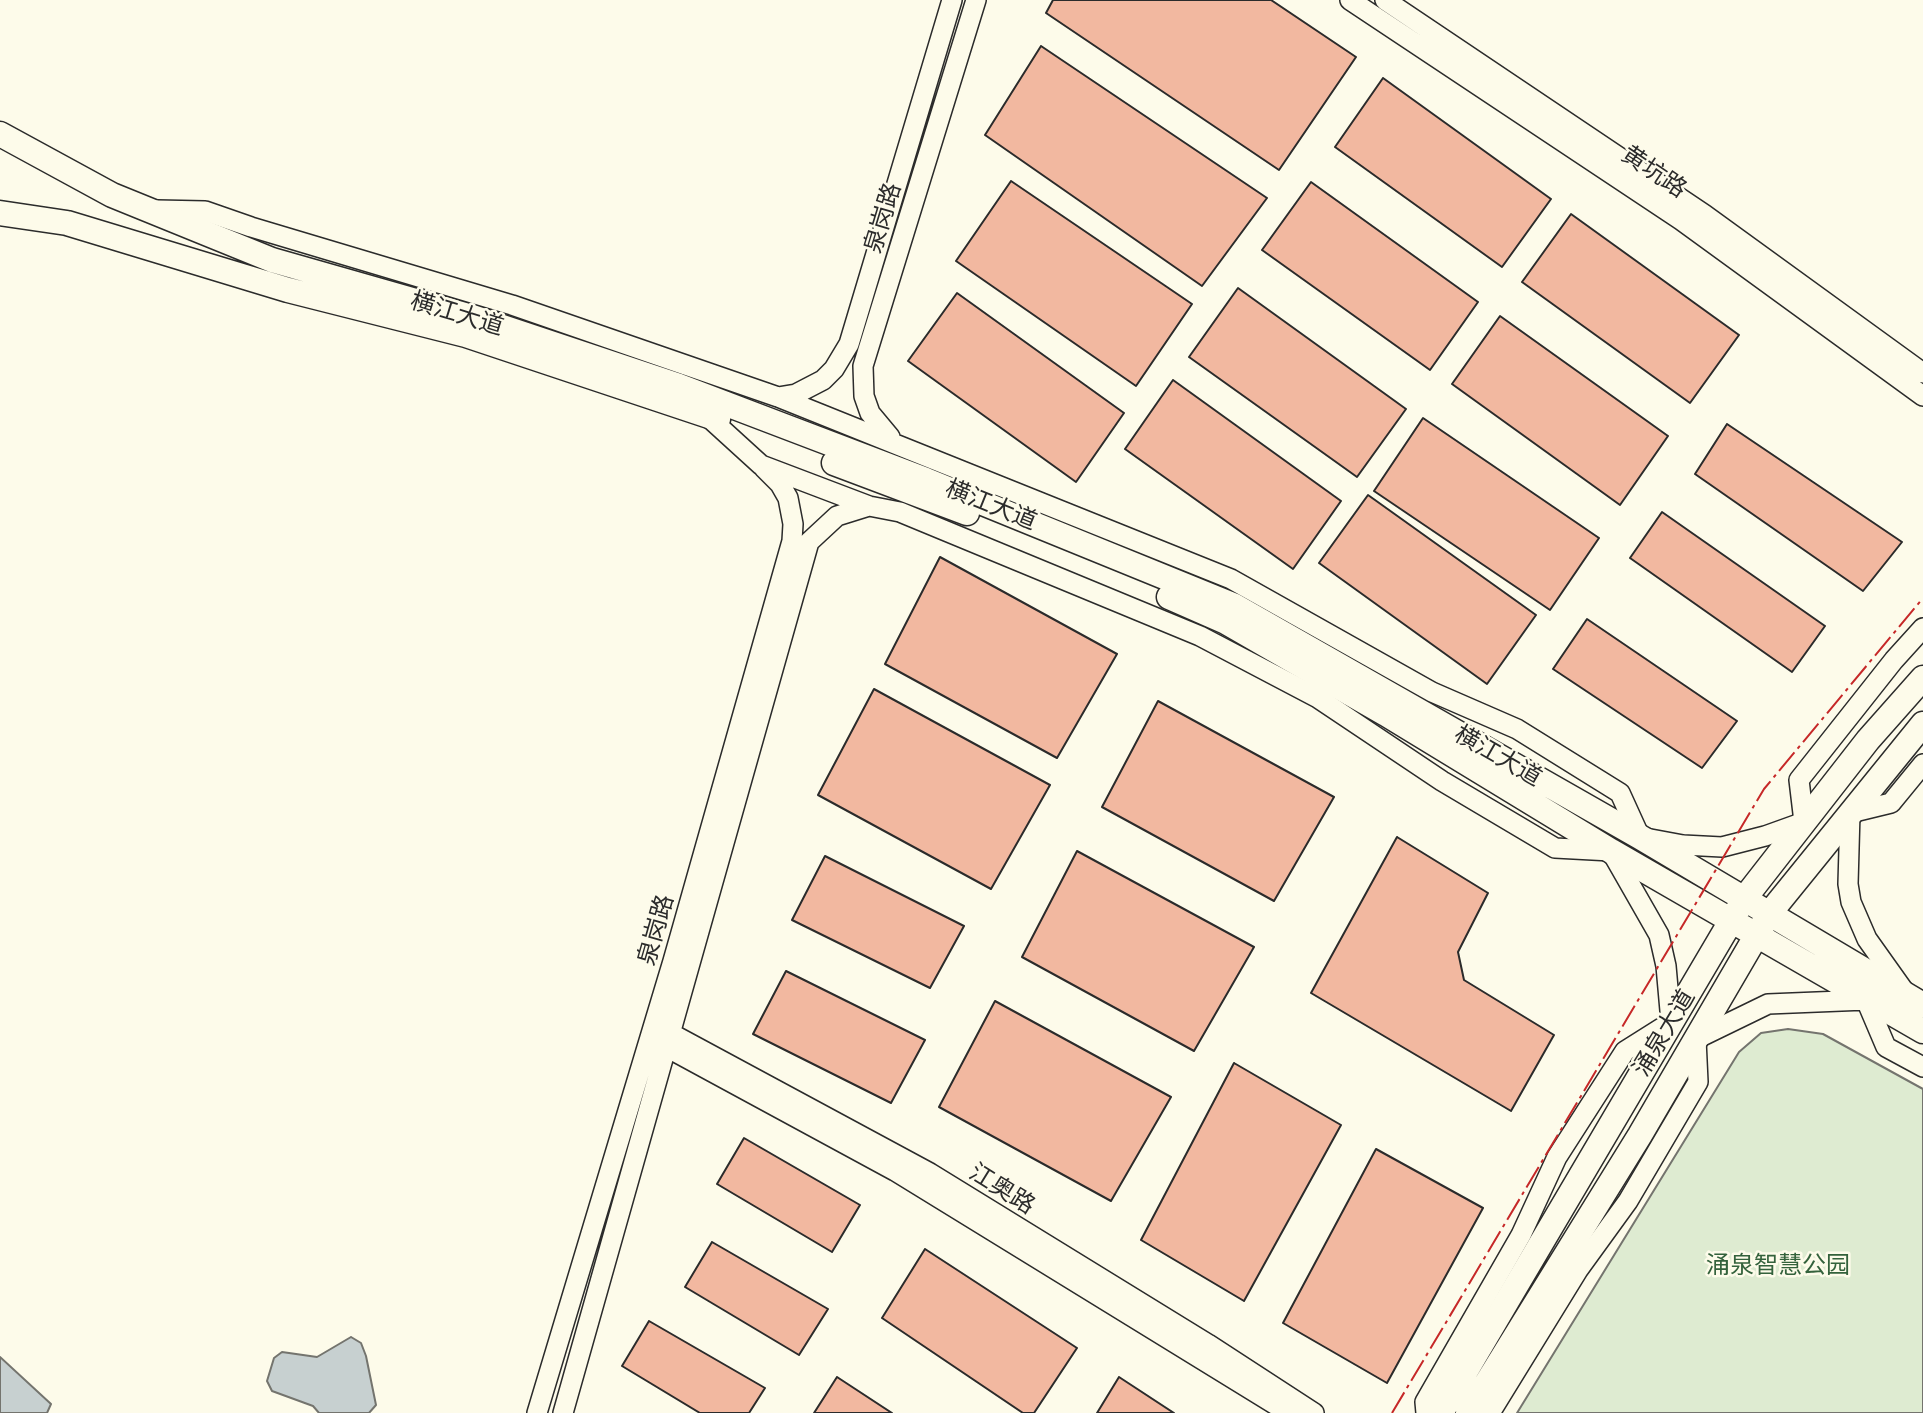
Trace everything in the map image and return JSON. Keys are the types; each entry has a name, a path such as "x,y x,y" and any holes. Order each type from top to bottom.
{"main road":[{"name":"横江大道","path":"0,134 112,195 272,260 731,394 927,489 1226,622 1731,920 1762,924 1919,999"},
{"name":"横江大道","path":"0,212 67,223 288,290 467,335 927,489 1233,605 1744,899 1762,924 1866,1000 1923,1031"},
{"name":"涌泉大道","path":"1441,1413 1744,899 1868,740 1923,678"},
{"name":"涌泉大道","path":"1468,1413 1640,1135 1762,924 1923,724"}],"street":[{"name":"泉岗路","path":"896,443 879,428 864,396 863,366 858,347 952,0"},
{"name":"泉岗路","path":"779,397 796,394 823,380 858,347 976,0"},
{"name":"黄坑路","path":"1350,0 1681,220 1923,396"},
{"name":"黄坑路","path":"1385,0 1705,215 1923,373"},
{"path":"731,394 779,397 896,443 927,489 901,512 869,506 761,465"},
{"name":"泉岗路","path":"563,1413 661,1035 800,544 788,498 780,484 704,413"},
{"name":"泉岗路","path":"800,544 837,516 869,506"},
{"path":"1640,837 1682,845 1722,847 1804,822 1799,780 1894,660 1923,628"},
{"path":"1919,999 1867,939 1851,902 1848,884 1850,813 1891,803 1923,764"},
{"path":"1426,1413 1426,1402 1521,1235 1570,1138 1625,1051 1671,1022 1666,966 1659,935 1611,851"},
{"path":"1490,1413 1578,1270 1628,1201 1698,1083 1696,1039 1768,1004 1866,1000 1886,1047 1923,1067"},
{"name":"泉岗路","path":"537,1413 661,1035"},
{"name":"江奥路","path":"661,1035 895,1171 1289,1413"},
{"name":"江奥路","path":"661,1035 930,1173 1208,1343 1314,1413"}],"green space":[{"name":"涌泉智慧公园","path":"1788,1029 1823,1034 1923,1089 1923,1413 1517,1413 1739,1052 1761,1033"}],"shaded area":[{"path":"351,1337 361,1343 366,1356 376,1405 369,1413 319,1413 313,1406 272,1391 267,1381 274,1358 282,1352 317,1357"},
{"path":"0,1357 51,1404 47,1413 0,1413"}],"building":[{"path":"1053,0 1271,0 1356,57 1279,170 1046,13"},
{"path":"1041,46 1267,198 1202,286 985,135"},
{"path":"1383,78 1551,199 1502,267 1335,147"},
{"path":"1011,181 1192,304 1136,386 956,261"},
{"path":"1311,182 1478,302 1430,370 1262,250"},
{"path":"1571,214 1739,335 1690,403 1522,282"},
{"path":"1238,288 1406,409 1357,477 1189,357"},
{"path":"957,293 1124,413 1076,482 908,361"},
{"path":"1500,316 1668,436 1620,505 1452,384"},
{"path":"1173,380 1341,501 1293,569 1125,449"},
{"path":"1423,418 1599,538 1550,610 1374,491"},
{"path":"1727,424 1902,542 1863,591 1695,474"},
{"path":"1368,495 1536,615 1487,684 1319,563"},
{"path":"1662,512 1825,626 1792,672 1630,558"},
{"path":"940,557 1117,654 1057,758 885,664"},
{"path":"1587,619 1737,721 1702,768 1553,669"},
{"path":"874,689 1050,785 991,889 818,795"},
{"path":"1158,701 1334,797 1274,901 1102,807"},
{"path":"1397,837 1488,893 1458,952 1464,980 1554,1035 1511,1111 1311,993"},
{"path":"1077,851 1254,947 1194,1051 1022,957"},
{"path":"825,856 964,926 930,988 792,920"},
{"path":"786,971 925,1040 891,1103 753,1034"},
{"path":"995,1001 1171,1097 1111,1201 939,1107"},
{"path":"1234,1063 1341,1125 1244,1301 1141,1240"},
{"path":"744,1138 860,1205 832,1252 717,1184"},
{"path":"1376,1149 1483,1208 1387,1383 1283,1323"},
{"path":"712,1242 828,1309 799,1355 685,1287"},
{"path":"925,1249 1077,1348 1034,1413 1023,1413 882,1318"},
{"path":"649,1321 765,1388 749,1413 700,1413 622,1366"},
{"path":"837,1377 892,1413 814,1413"},
{"path":"1119,1377 1174,1413 1097,1413"}],"power":[{"path":"1392,1413 1764,789 1923,598"}]}
